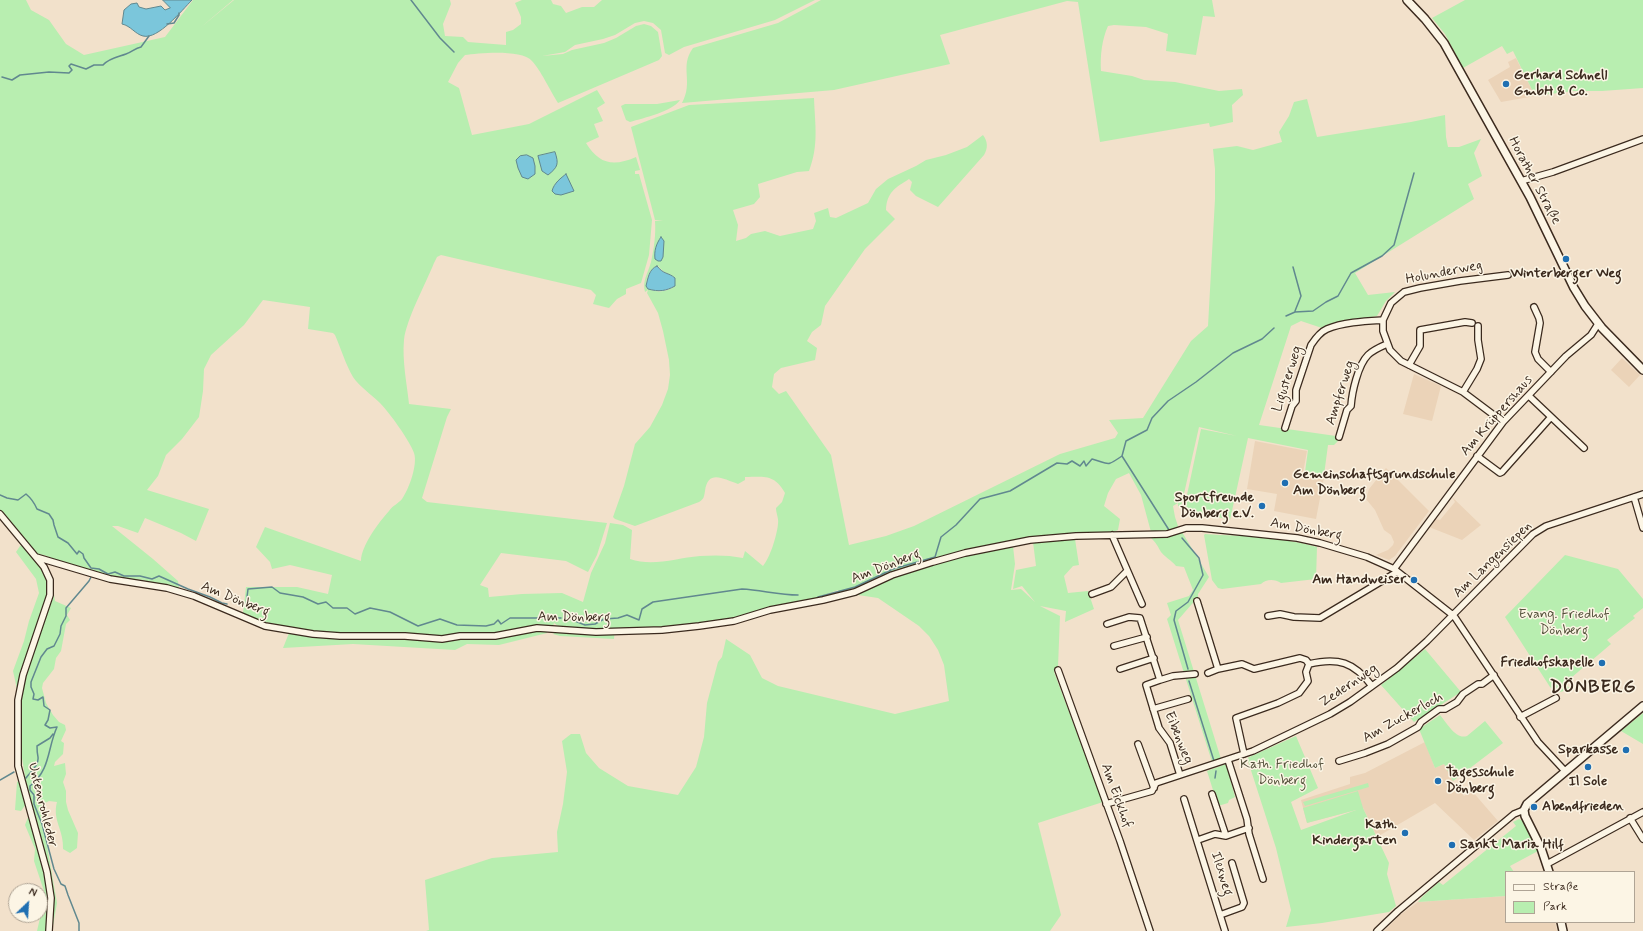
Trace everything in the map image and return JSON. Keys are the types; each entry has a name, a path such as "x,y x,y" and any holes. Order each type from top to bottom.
{"main road":[{"name":"Horather Straße","path":"1407,0 1425,19 1444,43 1530,198 1574,288 1598,324 1643,370"},
{"path":"1549,871 1524,810 1527,804 1643,706"}],"street":[{"path":"1521,182 1553,172 1643,139"},
{"name":"Holunderweg","path":"1383,320 1391,303 1404,292 1460,280 1508,275"},
{"path":"1534,307 1540,323 1535,352 1538,359 1551,372"},
{"path":"1383,320 1383,331 1387,344 1394,356 1463,392 1503,422"},
{"name":"Ligusterweg","path":"1285,428 1292,406 1296,401 1296,390 1311,345 1315,338 1326,329 1336,326 1383,320"},
{"path":"1409,365 1420,346 1420,330 1465,322 1472,324"},
{"name":"Am Krüppershaus","path":"1395,570 1503,422 1551,372 1591,335 1598,324"},
{"path":"1463,392 1477,369 1481,359 1478,340 1478,326"},
{"name":"Ampferweg","path":"1339,437 1347,410 1352,406 1352,395 1361,364 1371,352 1387,344"},
{"path":"1529,396 1584,448"},
{"path":"1477,456 1495,470 1500,473 1502,472 1551,417"},
{"name":"Am Langensiepen","path":"1454,616 1533,534 1546,526 1643,494"},
{"path":"1634,497 1643,528"},
{"name":"Untenrohleder","path":"0,514 44,567 50,580 50,595 19,688 18,766 47,872 52,898 49,931"},
{"name":"Am Dönberg","path":"36,557 110,579 168,588 194,596 265,626 313,634 340,636 405,636 442,639 460,636 495,636 537,628 596,632 662,630 727,622 770,610 855,592 898,573 965,552 1030,540 1112,535 1167,534 1186,528 1202,528 1288,537 1341,549 1374,559 1395,570 1454,616 1494,675 1520,717 1538,742 1565,771"},
{"path":"1112,535 1142,604"},
{"path":"1268,616 1280,614 1294,617 1320,618 1395,570"},
{"path":"1092,594 1111,587 1127,571"},
{"path":"1197,601 1218,669"},
{"name":"Zedernweg","path":"1106,804 1152,791 1156,783 1254,751 1330,714 1397,668 1454,616"},
{"path":"1107,624 1129,617 1140,618 1160,680"},
{"path":"1114,646 1147,636"},
{"path":"1120,669 1154,658"},
{"path":"1208,673 1218,669 1242,664 1254,669 1300,658 1306,660 1309,664"},
{"path":"1309,664 1329,660 1348,664 1365,676 1372,686"},
{"path":"1244,754 1236,718 1278,703 1302,691 1308,681 1306,672 1309,664"},
{"name":"Am Eickhof","path":"1058,670 1150,931"},
{"name":"Eibenweg","path":"1180,775 1170,743 1159,728 1146,685 1173,676 1195,674"},
{"name":"Am Zuckerloch","path":"1339,761 1388,744 1418,727 1421,722 1439,709 1445,709 1457,702 1463,694 1478,684 1482,684 1494,675"},
{"path":"1520,717 1556,698"},
{"name":"Eibenweg","path":"1153,709 1188,699"},
{"path":"1138,744 1154,788"},
{"path":"1228,760 1263,879"},
{"name":"Ilexweg","path":"1212,794 1226,836"},
{"name":"Ilexweg","path":"1184,799 1198,840 1225,931"},
{"path":"1377,931 1390,918 1514,814 1524,810"},
{"path":"1547,864 1643,812"},
{"path":"1630,818 1643,839"},
{"name":"Ilexweg","path":"1198,840 1215,834 1226,836 1249,828"},
{"name":"Ilexweg","path":"1220,915 1242,907 1244,903 1232,863"}],"shaded area":[{"path":"1516,58 1535,96 1501,102 1488,80 1510,67 1508,62"},
{"path":"1622,358 1640,375 1629,387 1611,370"},
{"path":"1414,374 1441,386 1432,421 1403,414"},
{"name":"Gemeinschaftsgrundschule Am Dönberg","path":"1255,441 1307,451 1303,473 1324,477 1316,519 1274,511 1277,494 1247,489"},
{"path":"1386,468 1429,511 1395,556 1389,560 1376,555 1388,550 1394,542 1391,535 1384,530 1375,510 1366,499 1369,489"},
{"path":"1452,497 1481,525 1462,540 1429,527 1435,519 1440,520 1455,502"},
{"path":"1425,742 1435,768 1444,764 1453,781 1464,796 1472,791 1498,821 1474,840 1435,803 1377,837 1363,808 1307,823 1301,800 1350,784 1350,777 1365,773"},
{"path":"1505,896 1505,923 1555,923 1557,931 1384,931 1400,915 1418,902"}],"green space":[{"path":"0,0 26,0 31,10 49,20 66,44 84,55 165,37 193,0 233,0 200,28 234,0 450,0 451,4 443,24 445,36 463,37 468,42 506,45 506,32 513,30 521,24 521,17 515,3 522,0 551,0 553,4 561,6 566,13 582,7 594,7 602,0 815,0 775,20 684,47 669,55 665,53 661,30 653,23 644,21 635,23 615,35 575,45 565,52 542,56 563,54 572,50 604,43 616,38 636,26 644,24 651,26 658,32 662,56 659,60 558,103 538,69 527,57 510,53 480,53 465,55 458,63 448,82 459,88 472,135 529,124 597,90 605,103 597,108 603,121 594,124 599,137 586,143 596,155 607,162 620,162 636,157 640,170 635,171 635,174 639,174 652,220 649,255 641,283 626,289 626,294 617,299 609,308 593,304 596,295 591,290 441,255 437,257 408,322 404,340 404,364 409,404 451,409 447,417 422,498 427,502 607,523 597,555 588,572 566,561 501,553 480,585 488,588 489,597 562,593 583,602 591,573 605,543 610,523 623,525 632,530 630,559 647,562 716,555 743,558 745,551 763,566 771,552 775,540 778,522 776,508 782,502 785,493 777,482 764,477 745,477 745,480 738,484 722,478 713,478 709,480 704,498 699,502 635,526 613,517 624,486 635,444 650,427 662,405 668,389 670,375 669,360 658,313 647,293 648,290 645,292 644,288 653,252 655,221 663,220 655,220 631,127 689,105 814,98 815,144 809,171 797,172 758,184 760,197 754,204 733,210 738,225 736,241 746,238 751,234 765,231 780,236 813,229 816,221 814,213 828,208 830,217 836,218 868,203 876,189 888,179 926,160 946,155 967,147 983,135 985,138 987,145 984,155 938,207 916,196 910,190 912,182 909,179 893,191 888,199 886,210 895,219 865,249 825,306 821,325 812,332 807,341 817,348 815,360 781,368 774,374 772,387 779,394 786,391 831,455 849,545 886,536 914,526 1060,454 1115,438 1118,433 1109,420 1143,418 1191,341 1208,326 1215,199 1213,149 1237,146 1253,150 1282,142 1279,132 1289,116 1294,102 1307,99 1317,137 1445,115 1448,147 1459,147 1481,139 1474,153 1482,176 1468,184 1474,199 1355,273 1368,295 1395,292 1386,301 1377,316 1334,324 1322,328 1301,321 1291,326 1259,425 1336,436 1340,439 1334,445 1328,445 1324,475 1305,472 1308,450 1248,438 1230,520 1184,509 1201,429 1237,436 1199,427 1181,507 1178,506 1178,503 1173,506 1178,526 1175,528 1165,531 1151,532 1141,495 1129,473 1116,479 1108,493 1104,506 1120,519 1118,530 1113,532 1030,539 966,549 980,553 1013,546 1015,564 1011,590 1021,589 1035,602 1022,586 1013,589 1016,570 1036,566 1033,542 1075,539 1079,565 1073,566 1064,576 1068,593 1088,591 1094,609 1065,622 1066,611 1040,606 1060,616 1058,667 1054,672 1103,802 1038,823 1061,915 1050,931 426,931 429,930 425,880 492,858 558,852 557,832 563,804 567,772 562,741 571,734 580,734 586,753 599,768 628,786 678,795 696,767 704,737 707,703 718,662 722,657 726,639 750,655 762,678 778,686 895,714 949,701 944,665 938,650 929,636 919,626 878,598 858,595 843,598 838,590 811,600 799,601 716,622 656,628 615,628 614,639 560,636 553,634 561,628 554,623 553,627 547,627 547,633 499,645 467,644 455,650 353,644 283,648 291,628 257,620 243,613 246,587 297,587 328,594 332,575 290,565 272,569 270,562 256,547 265,527 361,561 364,548 371,534 390,509 405,495 415,463 412,448 389,413 353,377 335,335 333,333 308,329 310,307 263,300 244,325 211,355 204,369 203,391 199,417 182,439 166,455 158,476 147,490 209,509 196,541 145,518 138,533 118,526 112,526 178,581 179,588 142,580 99,574 71,566 44,555 36,554 0,511","holes":["658,266 660,269 675,278 675,286 669,290 662,291 648,289 647,279 650,272"]},
{"path":"821,0 1212,0 1215,17 1203,16 1196,55 1166,51 1168,34 1146,27 1108,26 1104,36 1102,48 1101,71 1132,76 1144,80 1175,82 1219,91 1242,89 1243,95 1232,105 1233,122 1210,127 1209,123 1100,142 1078,2 1067,1 940,35 950,64 834,90 682,103 687,88 687,62 693,48 778,23"},
{"path":"1465,0 1643,0 1643,88 1602,91 1574,91 1535,96 1513,51 1507,54 1502,46 1463,68 1445,34 1432,18"},
{"path":"680,100 665,111 630,122 626,120 621,106 625,104 657,104"},
{"path":"1182,532 1209,577 1198,594 1198,597 1178,620 1221,759 1212,762 1167,619 1171,615 1167,603 1189,596 1193,590 1184,567 1176,566 1162,553 1151,538"},
{"path":"1205,534 1254,536 1296,542 1317,547 1316,579 1281,583 1271,580 1265,581 1261,584 1222,589 1218,588 1212,580"},
{"path":"23,545 52,582 55,601 71,608 67,615 70,620 66,624 61,651 56,658 54,669 43,683 42,688 46,703 53,715 59,722 65,725 66,730 61,741 64,743 63,754 55,762 54,766 65,763 66,774 63,782 66,791 66,802 78,833 77,848 70,853 63,849 62,836 56,814 57,802 49,801 43,804 46,840 57,903 52,931 37,931 39,923 48,923 48,883 41,883 34,861 35,849 25,825 30,812 26,804 21,811 15,810 17,782 25,776 20,746 21,693 17,689 13,671 39,593 36,579 16,552 20,546"},
{"name":"Evang. Friedhof Dönberg","path":"1565,555 1618,569 1643,599 1643,608 1633,616 1635,618 1607,640 1611,644 1565,683 1570,689 1557,693 1550,687 1505,617"},
{"path":"1425,649 1461,692 1414,722 1381,685"},
{"path":"1643,713 1643,744 1621,731"},
{"path":"1440,715 1455,733 1463,737 1467,736 1485,721 1503,743 1453,781 1444,764 1435,768 1419,729"},
{"name":"Kath. Friedhof Dönberg","path":"1296,736 1318,788 1291,802 1301,830 1356,810 1307,823 1303,808 1358,791 1363,808 1389,863 1387,874 1396,906 1389,912 1322,923 1286,927 1291,910 1276,848 1247,758"},
{"path":"1226,764 1235,797 1229,800 1228,803 1218,806 1207,771"},
{"path":"1368,783 1369,787 1305,806 1303,802"},
{"path":"1519,819 1523,821 1538,851 1510,866 1513,871 1505,871 1505,896 1418,902 1439,882 1443,885 1516,826 1513,822"}],"water":[{"path":"163,0 192,0 162,29 149,36 140,35 128,26 122,24 124,10 131,4 137,3 139,7 146,9 161,6 165,10 170,8"},
{"path":"555,152 557,165 548,175 542,171 538,156"},
{"path":"527,155 533,158 535,166 535,174 528,179 522,177 516,160 520,156"},
{"path":"566,174 574,191 561,195 555,194 552,191 554,186"},
{"path":"661,237 664,241 663,257 661,261 658,261 655,259 655,250"},
{"path":"657,266 662,271 675,278 675,286 662,290 648,289 646,286 649,274 654,267"}],"waterway":[{"path":"411,0 440,38 454,52"},
{"path":"167,24 174,23 179,13"},
{"path":"2,77 12,80 20,75 49,72 69,73 72,70 69,66 71,64 86,69 94,65 103,65 111,59 141,47 149,36"},
{"path":"1286,316 1295,312 1313,311 1338,296 1351,273 1382,256 1394,245 1414,173"},
{"path":"1293,267 1301,296 1295,311"},
{"path":"818,597 855,587 893,569 935,557 941,537 956,525 980,499 1010,491 1057,463 1067,464 1072,461 1080,466 1084,461 1086,466 1092,459 1108,464 1113,462 1122,456 1126,441 1147,430 1152,418 1168,401 1196,382 1233,353 1262,339 1274,328"},
{"path":"1122,456 1169,530"},
{"path":"0,495 18,500 26,494 30,497 37,509 49,514 53,520 58,537 68,543 77,554 79,551 83,554 91,568 99,569 108,574 115,572 124,576 140,576 152,579 159,576 227,604"},
{"path":"1182,538 1199,558 1203,575 1188,602 1176,611 1174,620 1188,669"},
{"path":"79,931 79,923 65,886 61,884 54,869 42,824 34,804 34,795 30,790 30,786 42,773 57,727 50,728 45,725 48,720 50,710 44,706 43,697 38,700 33,699 34,694 31,687 31,682 41,657 47,649 54,646 60,634 61,626 66,616 66,608 91,577"},
{"path":"246,605 248,589 272,587 280,593 303,597 318,604 326,602 333,608 347,608 355,614 370,608 390,612 418,626 440,619 457,625 486,626 494,624 498,620 501,624 510,618 561,618"},
{"path":"570,619 585,625 595,624 604,619 618,618 627,615 639,620 642,609 653,602 742,589 798,595"},
{"path":"1189,681 1214,761"},
{"path":"26,778 37,763 37,746 50,738 53,734"},
{"path":"1215,778 1216,771"},
{"path":"0,780 14,772"}],"place":[{"name":"Gerhard Schnell GmbH & Co.","path":"1506,84"},
{"name":"Winterberger Weg","path":"1566,259"},
{"name":"Gemeinschaftsgrundschule Am Dönberg","path":"1285,483"},
{"name":"Sportfreunde Dönberg e.V.","path":"1262,506"},
{"name":"Am Handweiser","path":"1414,580"},
{"name":"Friedhofskapelle","path":"1602,663"},
{"name":"Sparkasse","path":"1626,750"},
{"name":"Il Sole","path":"1588,767"},
{"name":"Tagesschule Dönberg","path":"1438,781"},
{"name":"Abendfrieden","path":"1534,807"},
{"name":"Kath. Kindergarten","path":"1405,833"},
{"name":"Sankt Maria Hilf","path":"1452,845"}],"district":[{"name":"DÖNBERG","path":"1593,688"}]}
